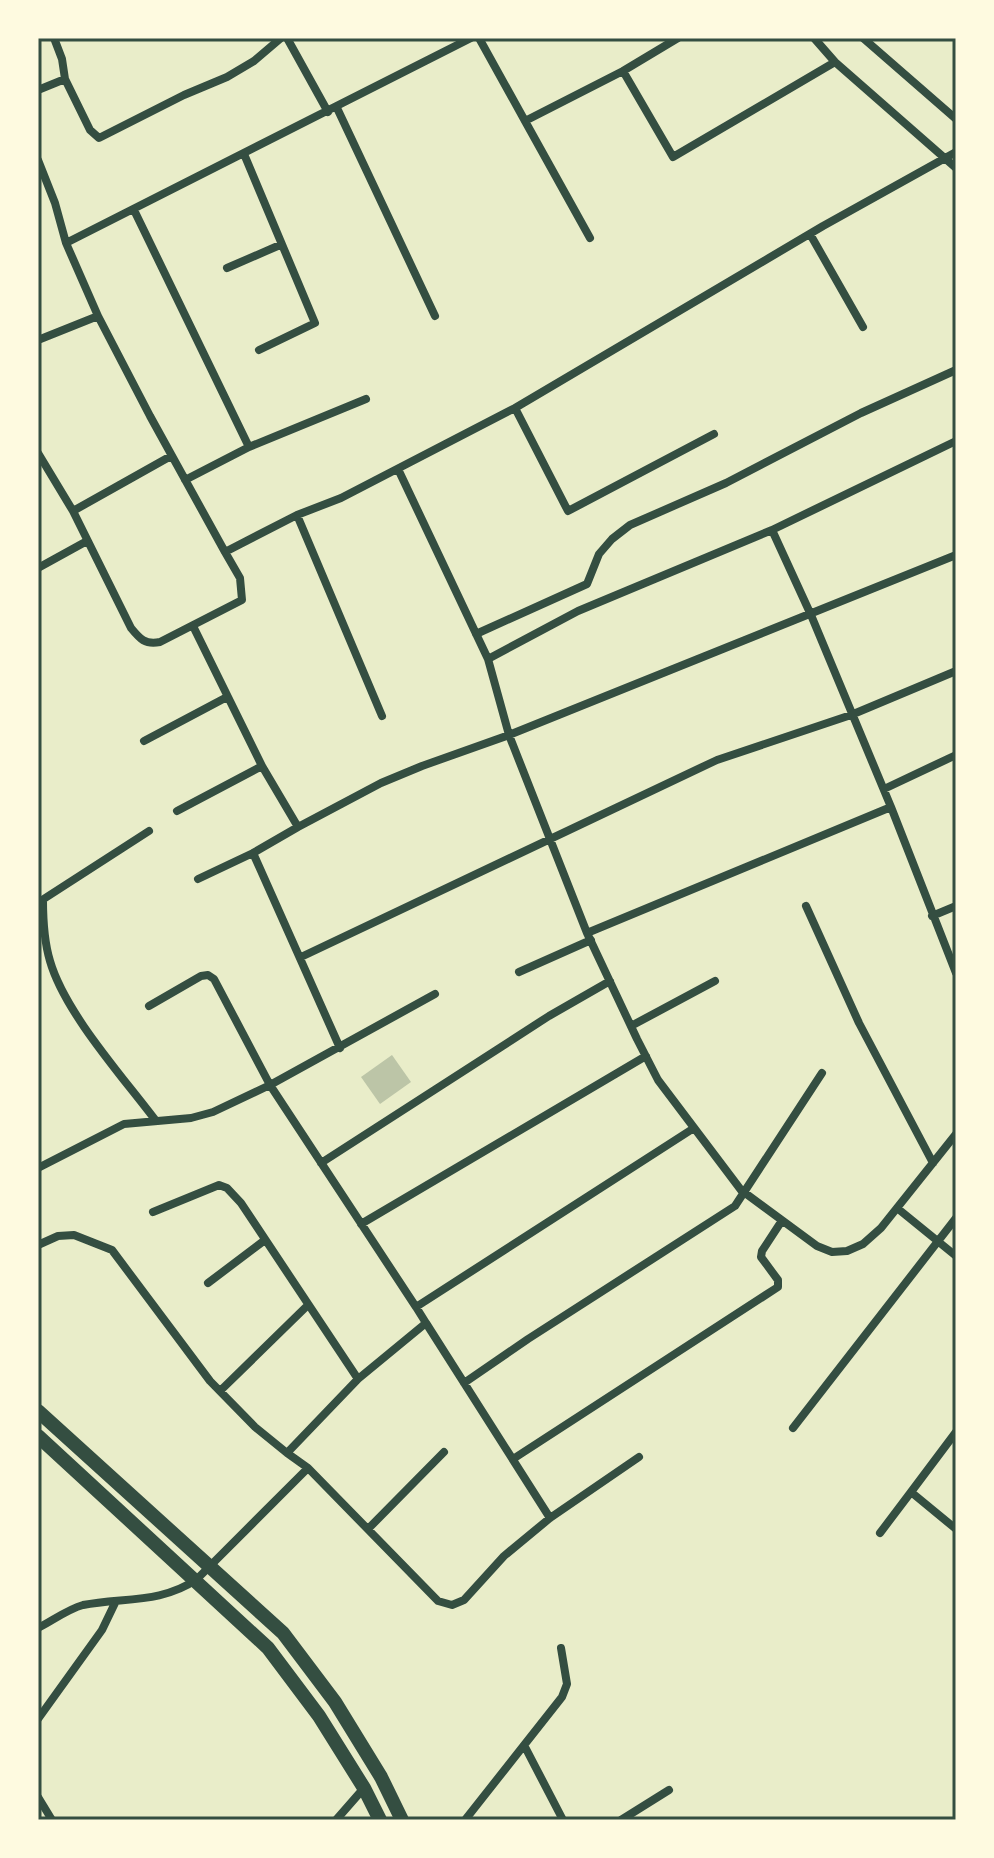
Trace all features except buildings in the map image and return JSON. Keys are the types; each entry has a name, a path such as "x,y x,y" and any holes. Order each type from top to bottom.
{"main road":[{"path":"38,1411 283,1633 335,1702 381,1777 402,1820"},
{"path":"38,1436 268,1648 319,1716 380,1820"}],"street":[{"path":"54,38 65,79 90,130 99,138 227,77 254,61 281,38"},
{"path":"287,38 328,112"},
{"path":"66,243 471,38"},
{"path":"479,38 590,238"},
{"path":"525,121 623,71 678,38"},
{"path":"814,38 835,62 956,168"},
{"path":"863,38 956,119"},
{"path":"623,71 673,157 835,62"},
{"path":"38,90 65,79"},
{"path":"337,108 435,316"},
{"path":"225,552 297,515 341,498 515,408 956,152"},
{"path":"244,154 315,323 259,350"},
{"path":"38,160 66,243 98,316 171,456 240,578 242,600 160,642 150,644 141,639 131,628 73,511 38,453"},
{"path":"134,210 249,447"},
{"path":"810,234 863,327"},
{"path":"227,268 280,245"},
{"path":"38,340 98,316"},
{"path":"476,634 587,584 599,554 630,525 726,483 861,413 956,370"},
{"path":"185,480 249,447 366,399"},
{"path":"515,408 568,511 714,434"},
{"path":"488,659 578,611 772,530 956,441"},
{"path":"73,511 171,456"},
{"path":"398,469 488,659 509,735 589,936 631,1026 658,1080 744,1193 817,1246 832,1252 847,1251 863,1244 897,1208 956,1134"},
{"path":"297,515 382,716"},
{"path":"772,530 884,789 956,973"},
{"path":"38,568 87,541"},
{"path":"198,879 253,853 381,783 509,735 956,555"},
{"path":"193,626 262,766 298,827"},
{"path":"301,957 717,760 851,715 956,671"},
{"path":"144,741 227,697"},
{"path":"884,789 956,755"},
{"path":"177,811 262,766"},
{"path":"519,972 589,936 891,807"},
{"path":"149,831 40,901 50,963 63,991 156,1121"},
{"path":"253,853 340,1048"},
{"path":"806,906 859,1023 933,1163"},
{"path":"932,916 956,906"},
{"path":"149,1006 201,976 208,975 214,979 270,1085 550,1518"},
{"path":"321,1163 549,1016 610,981"},
{"path":"631,1026 715,981"},
{"path":"38,1168 124,1124 191,1118 213,1112 340,1048 435,994"},
{"path":"361,1224 646,1056"},
{"path":"464,1383 735,1206 822,1073"},
{"path":"416,1307 694,1128"},
{"path":"153,1212 219,1185 234,1194 358,1379"},
{"path":"897,1208 956,1256"},
{"path":"793,1428 956,1218"},
{"path":"513,1459 778,1287 778,1280 761,1257 781,1222"},
{"path":"38,1245 58,1236 74,1235 112,1250 189,1355 220,1391 255,1427 308,1468 438,1601 452,1605 464,1600 504,1556 550,1518 639,1457"},
{"path":"208,1283 265,1240"},
{"path":"220,1391 308,1305"},
{"path":"287,1453 358,1379 426,1323"},
{"path":"880,1533 956,1432"},
{"path":"368,1529 444,1452"},
{"path":"38,1628 81,1606 179,1592 195,1581 308,1468"},
{"path":"911,1492 956,1529"},
{"path":"38,1719 102,1630 115,1603"},
{"path":"465,1820 562,1697 567,1684 561,1648"},
{"path":"524,1745 563,1820"},
{"path":"336,1820 364,1788"},
{"path":"621,1820 669,1790"},
{"path":"38,1797 52,1820"}]}
